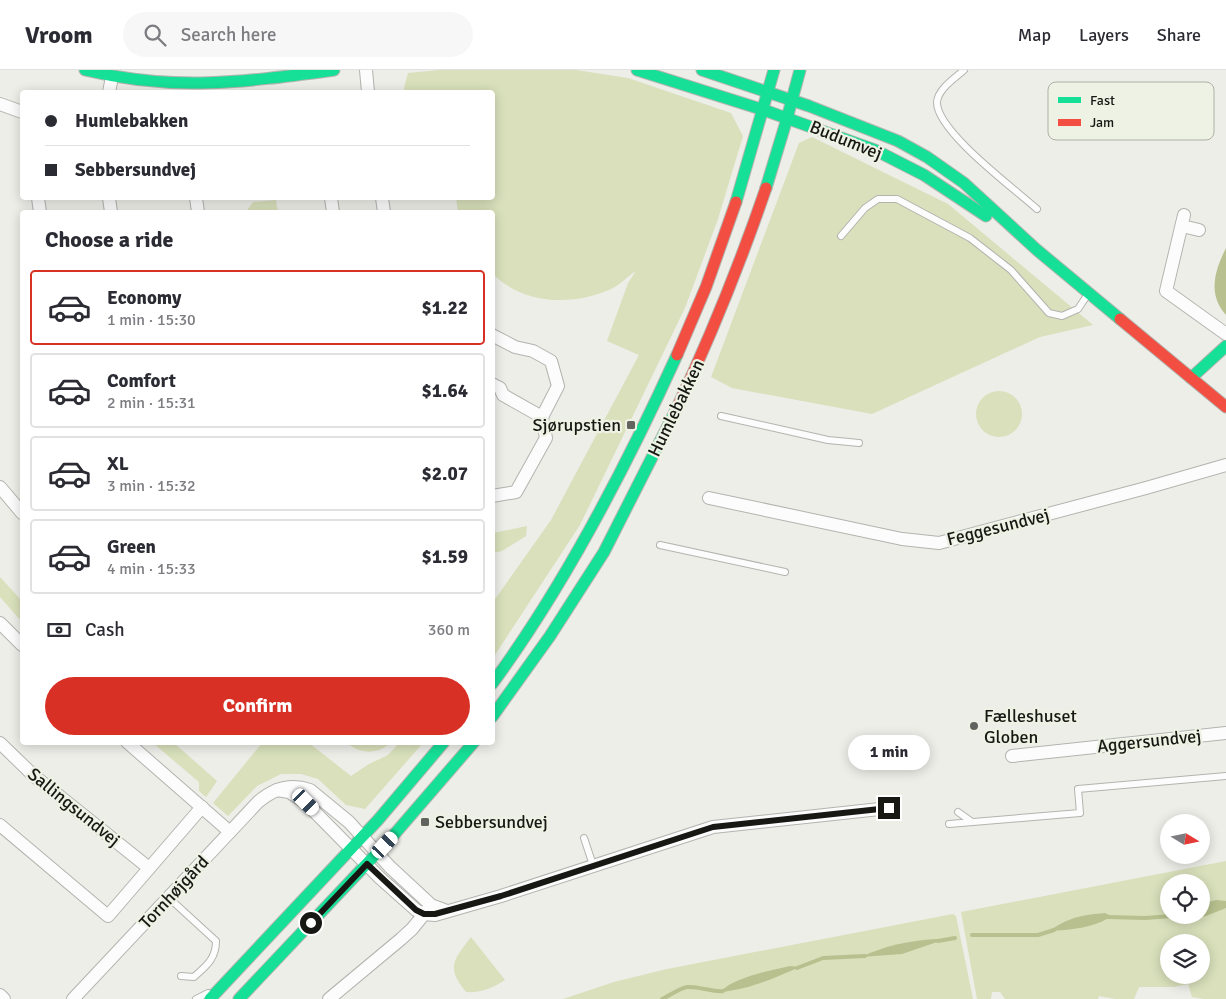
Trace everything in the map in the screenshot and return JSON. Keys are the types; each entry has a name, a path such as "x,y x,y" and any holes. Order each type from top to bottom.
{"street":[{"path":"85,70 112,77 168,83 207,84 245,82 334,70"},
{"path":"366,70 368,90"},
{"name":"Budumvej","path":"637,70 771,120 788,118 875,150 924,175 1037,250"},
{"name":"Budumvej","path":"702,70 787,99 898,141 927,157 964,183 1037,250 1226,407"},
{"name":"Humlebakken","path":"495,680 546,604 614,485 673,366 720,250 743,182 771,120 768,93 774,70"},
{"name":"Humlebakken","path":"495,714 540,651 605,550 688,384 710,336 770,176 788,118 787,99 800,70"},
{"path":"109,90 112,77"},
{"path":"785,81 787,99"},
{"path":"0,104 20,111"},
{"path":"737,266 771,120"},
{"path":"1199,230 1183,221 1166,291 1226,334"},
{"path":"495,337 515,348 533,351 551,361 558,386 542,417 546,438 516,492 495,496"},
{"path":"1191,378 1226,346"},
{"path":"495,386 500,388 503,395 542,417"},
{"name":"Feggesundvej","path":"709,498 902,539 939,543 1226,465"},
{"path":"0,487 20,511"},
{"path":"0,623 20,643"},
{"name":"Aggersundvej","path":"1012,756 1226,733"},
{"name":"Sallingsundvej","path":"0,743 34,774 149,868"},
{"path":"130,745 230,832"},
{"path":"210,999 363,837 441,745"},
{"path":"239,999 367,864 471,745"},
{"name":"Tornhøjgård","path":"73,999 267,794 290,787 302,787 310,790 349,822 377,853"},
{"path":"277,790 289,792 306,802 367,864 416,910 447,911 501,896 713,827 889,808"},
{"path":"0,825 108,916 202,807"},
{"path":"377,853 428,910"},
{"path":"329,999 401,939 428,910"},
{"path":"0,995 4,999"}],"lane":[{"path":"964,70 943,89 937,100 938,112 950,129 971,152 1037,208"},
{"path":"841,236 865,208 878,199 897,199 970,238 1012,270 1049,313 1062,316 1078,309 1089,294"},
{"path":"721,416 828,440 859,443"},
{"path":"660,545 785,572"},
{"path":"949,824 1080,813 1078,789 1226,776"},
{"path":"958,812 972,822"},
{"path":"584,838 593,865"},
{"path":"169,898 216,941 216,950 210,962 194,977 181,976"},
{"path":"196,999 224,984"}],"shaded area":[{"path":"440,70 576,70 628,78 731,113 743,136 718,219 685,308 580,525 495,655 495,599 551,520 639,355 607,341 628,283 636,271 611,289 596,295 565,300 549,300 519,292 495,276 495,210 458,210 456,200 495,200 495,90 404,90 408,73"},
{"path":"812,137 948,204 1093,325 1040,337 872,414 732,388 711,377 799,143"},
{"path":"276,200 278,210 248,210 253,202"},
{"path":"1226,248 1226,315 1216,299 1215,282 1216,273"},
{"path":"994,391 1004,391 1018,401 1022,414 1018,427 1012,433 1004,437 994,437 980,427 976,419 976,409 986,395"},
{"path":"527,526 526,536 502,551 495,553 495,533"},
{"path":"0,577 20,599 20,620 0,597"},
{"path":"155,745 176,745 217,781 206,797 199,791 199,782"},
{"path":"260,745 312,745 351,776 369,764 388,755 397,745 421,745 365,809 346,805 318,779 301,774 281,774 257,786 228,816 213,803"},
{"path":"350,745 388,745 380,750 369,752"},
{"path":"1226,861 1226,999 1192,997 1188,984 1174,987 1139,987 1134,999 1115,999 1099,996 1098,999 1005,999 1000,992 992,992 991,999 977,999 961,912"},
{"path":"1226,901 1226,908 1210,914 1210,902"},
{"path":"1105,913 1111,916 1090,926 1049,931 1076,918"},
{"path":"953,914 956,916 973,999 563,999 614,982 667,969"},
{"path":"471,937 505,980 477,992 466,992 454,970 456,958"},
{"path":"936,939 943,940 902,954 861,957 898,944"},
{"path":"790,966 800,967 751,986 720,992 743,978"}],"waterway":[{"path":"1107,917 1160,917"},
{"path":"972,935 1038,935 1054,930"},
{"path":"938,941 955,938"},
{"path":"797,968 823,958 865,956"},
{"path":"662,999 687,987 723,991"}],"traffic: fast":[{"path":"85,70 118,77 179,83 240,81 334,70"},
{"path":"637,70 764,110 875,150 924,175 986,216"},
{"path":"702,70 809,106 898,141 927,157 964,183 1037,250 1120,319"},
{"path":"736,202 774,70"},
{"path":"766,188 800,70"},
{"path":"1191,378 1226,346"},
{"path":"495,680 545,607 593,524 637,440 677,355"},
{"path":"495,713 550,636 604,552 676,410"},
{"path":"210,999 378,820 441,745"},
{"path":"239,999 392,837 471,745"}],"traffic: jam":[{"path":"676,410 724,300 766,188"},
{"path":"677,355 706,287 736,202"},
{"path":"1120,319 1226,407"}],"place":[{"name":"Sjørupstien","path":"631,425"},
{"name":"Fælleshuset Globen","path":"974,726"},
{"name":"Sebbersundvej","path":"425,822"}],"route":[{"path":"311,923 367,864 416,910 424,914 435,914 482,902 713,827 889,808"}]}
